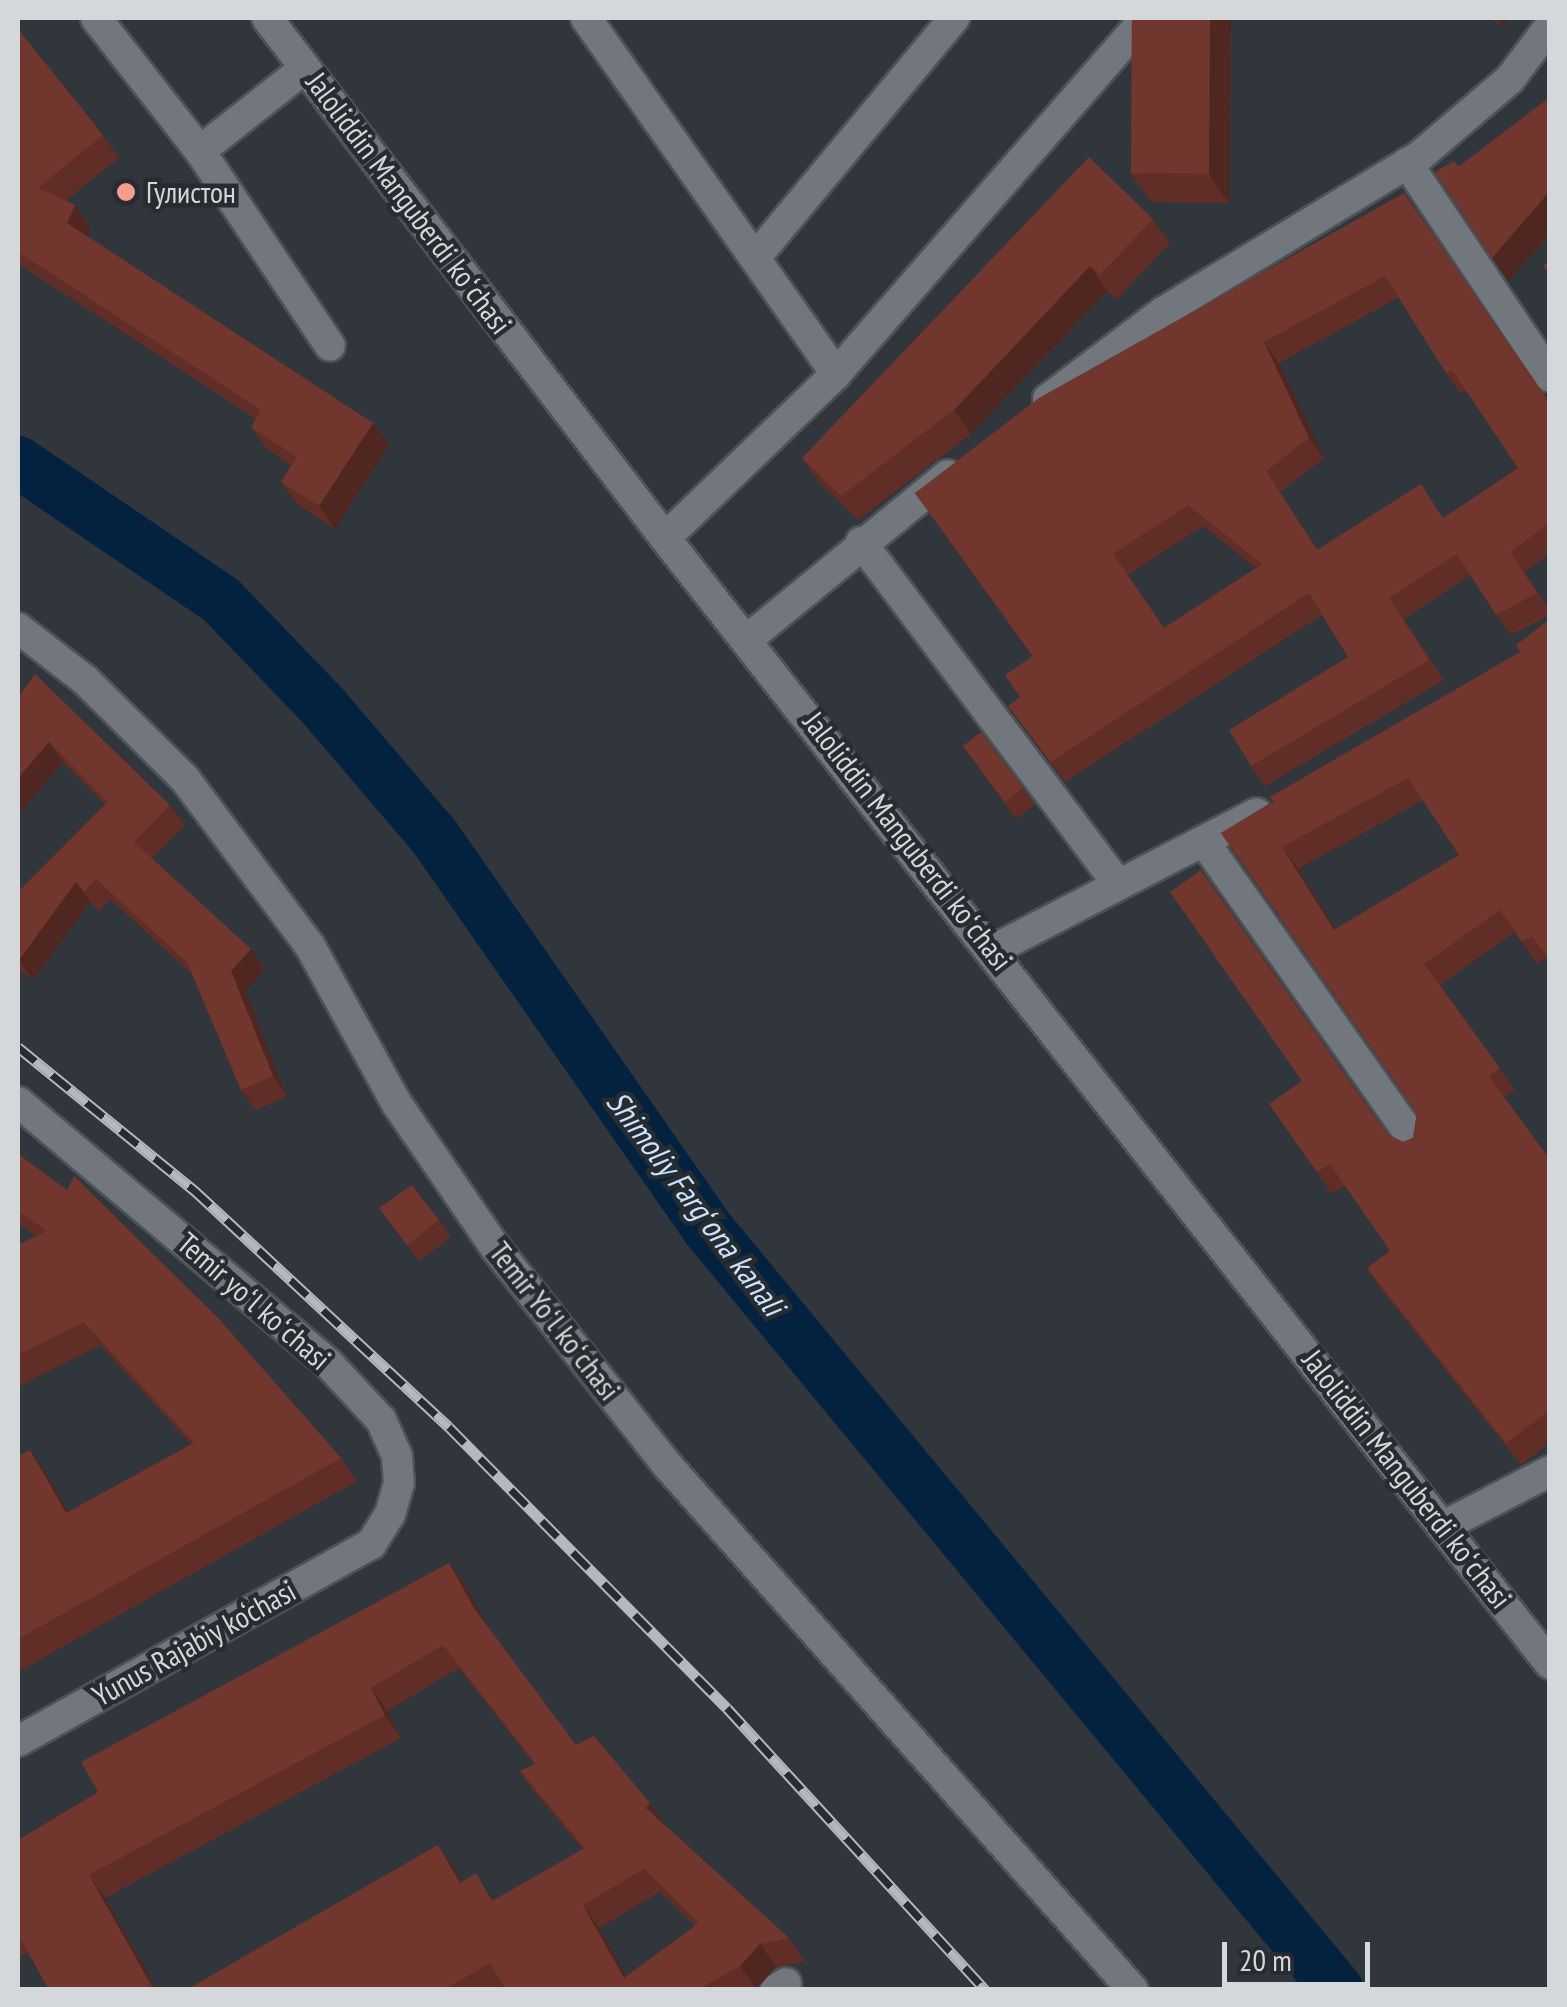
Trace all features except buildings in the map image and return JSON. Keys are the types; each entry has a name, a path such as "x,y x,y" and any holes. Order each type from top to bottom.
{"street":[{"path":"96,18 200,151 330,346"},
{"name":"Jaloliddin Manguberdi koʻchasi","path":"267,18 665,538 749,638 1550,1664"},
{"path":"586,18 836,374"},
{"path":"754,258 954,18"},
{"path":"665,538 836,374 1145,18"},
{"path":"1020,421 1163,312 1407,163 1510,79 1550,26"},
{"path":"200,151 306,68"},
{"path":"1407,163 1550,377"},
{"path":"749,638 861,542 972,457"},
{"path":"861,542 1118,884"},
{"name":"Temir Yoʻl koʻchasi","path":"18,628 85,680 186,779 299,931 397,1104 507,1262 670,1467 1133,1990"},
{"path":"993,950 1118,884 1205,844 1288,795"},
{"path":"1205,844 1417,1146"},
{"name":"Temir yoʻl koʻchasi","path":"18,1102 330,1364 382,1420 397,1456 399,1483 390,1514 371,1544"},
{"path":"1444,1526 1550,1471"},
{"name":"Yunus Rajabiy ko‘chasi","path":"18,1741 371,1544"}],"waterway":[{"name":"Shimoliy Fargʻona kanali","path":"18,462 221,600 322,705 434,836 708,1229 1338,1990"}],"railway":[{"path":"18,1047 194,1190 449,1427 727,1708 985,1990"}],"place":[{"name":"Гулистон","path":"126,192"}]}
